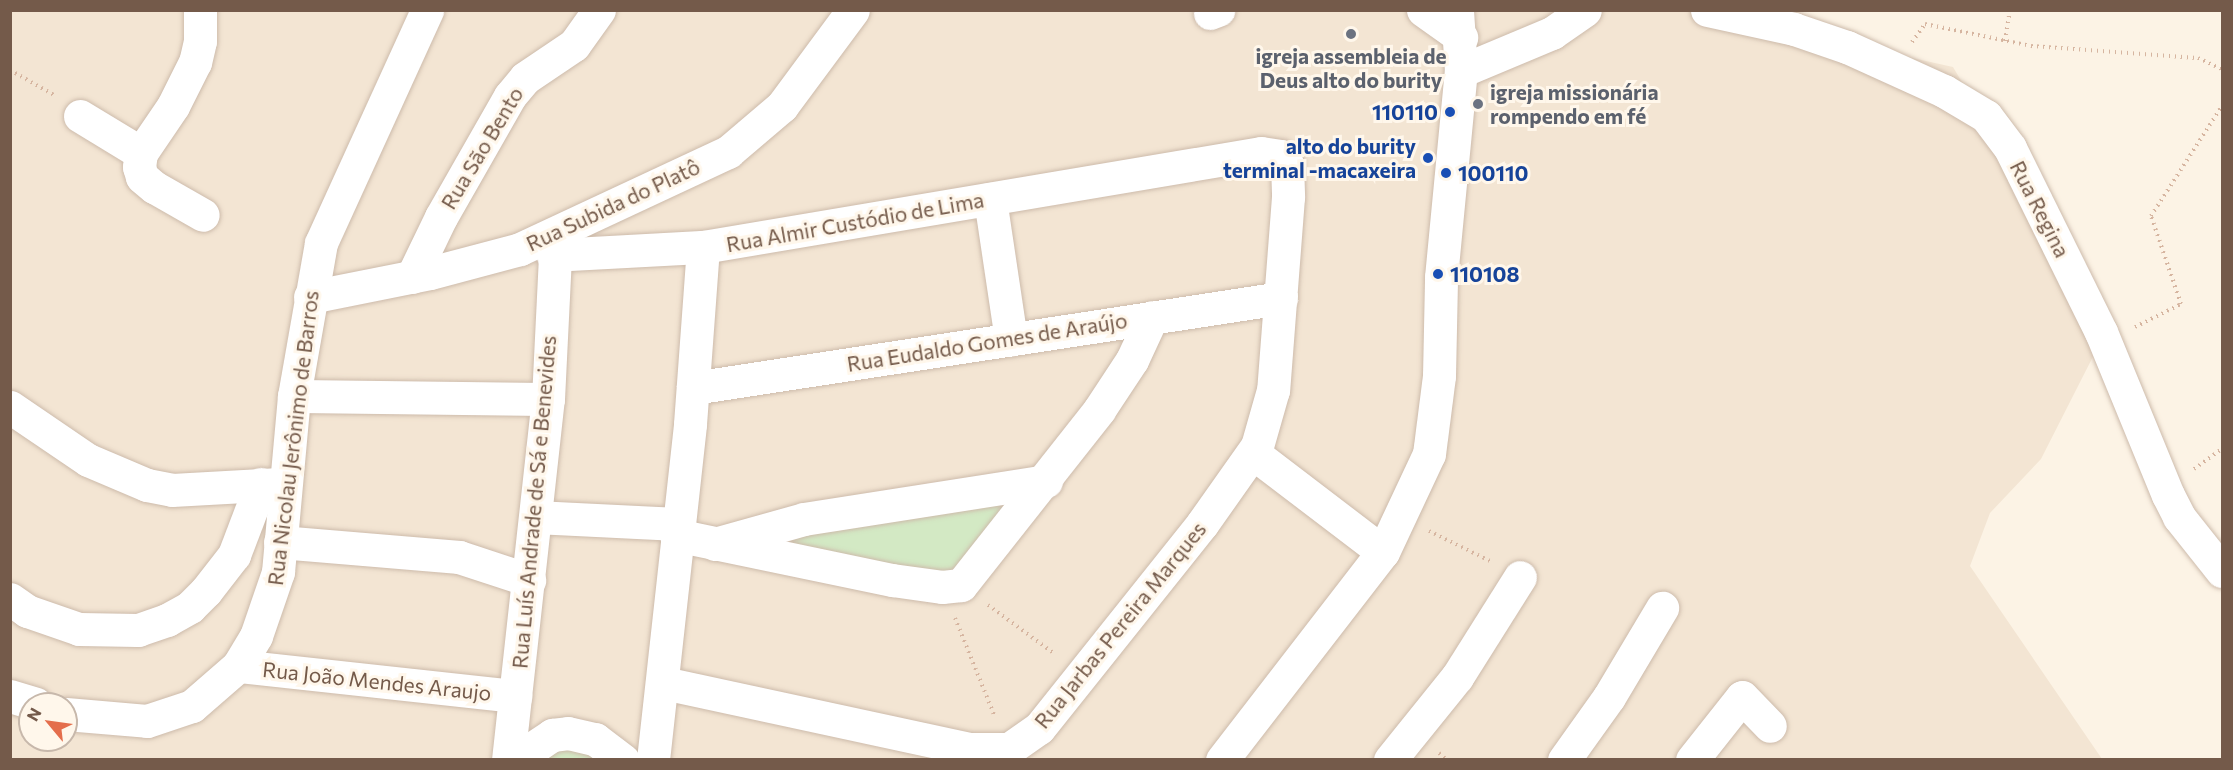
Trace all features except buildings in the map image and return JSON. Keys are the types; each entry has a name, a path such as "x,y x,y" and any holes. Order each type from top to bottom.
{"street":[{"path":"200,10 200,41 195,62 173,106 141,153 142,177 203,215"},
{"name":"Rua Nicolau Jerônimo de Barros","path":"238,666 272,599 280,542 274,484 294,396 310,297 330,220 386,107 427,10"},
{"name":"Rua São Bento","path":"412,277 441,217 510,96 525,78 574,45 599,10"},
{"name":"Rua Subida do Platô","path":"310,297 412,277 520,249 555,245 728,152 750,136 802,83 853,10"},
{"path":"1222,759 1383,552 1402,517 1429,454 1439,376 1441,277 1461,71 1459,24 1423,10"},
{"path":"1461,71 1552,33 1585,10"},
{"name":"Rua Regina","path":"1707,10 1794,29 1847,47 1968,104 1998,130 2105,343 2172,502 2223,571"},
{"path":"81,116 141,153"},
{"name":"Rua Almir Custódio de Lima","path":"653,759 693,388 703,247 1261,153 1281,156"},
{"name":"Rua Jarbas Pereira Marques","path":"1009,749 1039,728 1202,524 1253,453 1273,390 1288,197 1287,164 1281,156"},
{"path":"990,199 1011,339"},
{"path":"555,245 703,247"},
{"name":"Rua Luís Andrade de Sá e Benevides","path":"508,759 548,399 555,245"},
{"name":"Rua Eudaldo Gomes de Araújo","path":"693,388 1281,298"},
{"path":"536,517 677,530 714,544 951,586 1046,480 1121,378 1152,316"},
{"path":"294,396 548,399"},
{"path":"10,407 88,460 147,485 172,490 274,484"},
{"path":"1253,453 1383,552"},
{"path":"714,544 784,523 1046,480"},
{"path":"10,599 27,611 79,629 138,630 167,620 198,599 234,555 274,484"},
{"path":"280,542 459,557 529,580"},
{"path":"1389,759 1457,677 1520,577"},
{"path":"1564,759 1609,697 1662,608"},
{"path":"78,715 147,721 192,706 238,666"},
{"name":"Rua João Mendes Araujo","path":"238,666 515,696"},
{"path":"663,683 969,749 1009,749"},
{"path":"1692,759 1742,697 1770,726"},
{"path":"515,759 552,735 568,733 595,739 623,759"}],"path":[{"path":"2006,41 2010,10"},
{"path":"1893,69 1925,24 2006,41 2198,58 2223,69"},
{"path":"10,70 46,88 81,116"},
{"path":"2105,343 2181,304 2151,216 2223,106"},
{"path":"1402,517 1520,577"},
{"path":"951,586 1082,674"},
{"path":"951,586 1009,749"}],"shaded area":[{"path":"1696,10 1953,67 2107,329 2041,459 1990,513 1970,566 2102,759 11,759 10,11"}],"green space":[{"path":"1043,478 962,587 672,543"},
{"path":"555,743 606,760 537,760"}],"place":[{"name":"igreja assembleia de Deus alto do burity","path":"1351,34"},
{"name":"igreja missionária rompendo em fé","path":"1478,104"},
{"name":"110110","path":"1450,112"},
{"name":"alto do burity terminal -macaxeira","path":"1428,158"},
{"name":"100110","path":"1446,173"},
{"name":"110108","path":"1438,274"}]}
